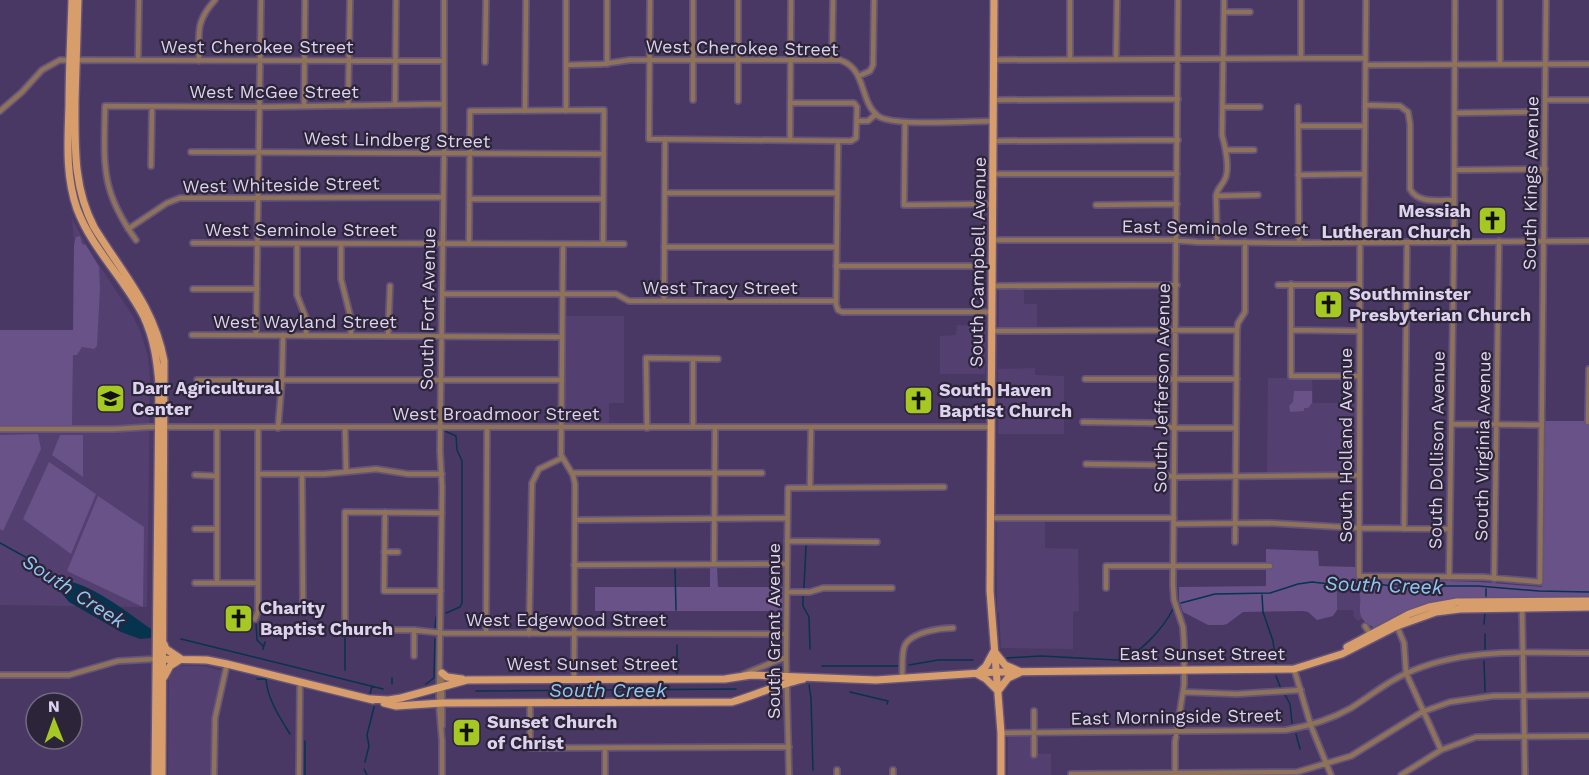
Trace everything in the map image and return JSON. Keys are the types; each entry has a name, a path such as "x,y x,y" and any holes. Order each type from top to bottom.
{"main road":[{"path":"72,0 74,159 80,194 94,227 142,300 155,325 164,361 155,775"},
{"path":"73,60 78,0"},
{"name":"South Campbell Avenue","path":"994,0 990,591 1001,733 1001,775"},
{"path":"161,427 162,642 159,659 162,680 162,775"},
{"name":"East Sunset Street","path":"1104,670 1294,669 1335,656 1429,607 1457,602 1589,601"},
{"name":"East Sunset Street","path":"1396,624 1436,612 1460,609 1589,607"},
{"path":"162,642 166,649 181,659 170,666 162,680"},
{"path":"994,651 1005,665 1021,672 1005,681 998,691 977,674 986,666 994,651"},
{"name":"West Sunset Street","path":"159,659 207,660 396,706 441,703 732,702 756,695 787,679"},
{"name":"West Sunset Street","path":"371,699 401,698 467,680 725,679 751,675 787,679 876,680 996,672 1104,670"},
{"path":"442,673 447,677 467,680"}],"street":[{"path":"138,60 139,0"},
{"path":"209,0 215,0"},
{"path":"199,61 200,20 215,0"},
{"path":"256,335 261,0"},
{"path":"304,106 305,0"},
{"path":"348,106 350,0"},
{"path":"395,105 396,0"},
{"name":"South Fort Avenue","path":"442,775 440,427 444,0"},
{"path":"485,62 486,0"},
{"path":"525,111 526,0"},
{"path":"566,0 566,111"},
{"path":"607,0 607,64"},
{"path":"650,0 649,139 853,141 857,136 857,107 852,103 790,103"},
{"path":"693,0 693,100"},
{"path":"738,0 738,100"},
{"path":"790,140 791,0"},
{"path":"832,60 833,0"},
{"path":"859,76 870,71 873,65 874,0"},
{"path":"1070,0 1070,59"},
{"path":"1116,59 1117,0"},
{"name":"South Jefferson Avenue","path":"1175,774 1175,732 1183,692 1184,670 1184,632 1173,594 1178,0"},
{"path":"1217,242 1217,189 1227,177 1226,150 1222,135 1224,0"},
{"path":"1300,58 1301,0"},
{"name":"South Holland Avenue","path":"1366,0 1359,331 1359,576 1449,577"},
{"name":"South Dollison Avenue","path":"1449,577 1455,0"},
{"path":"1500,0 1500,64"},
{"name":"South Kings Avenue","path":"1494,579 1540,582 1546,0"},
{"path":"1224,12 1250,12"},
{"path":"994,60 1365,58"},
{"name":"West Cherokee Street","path":"73,60 444,61"},
{"path":"0,111 46,67 56,61 73,60"},
{"name":"West Cherokee Street","path":"566,65 607,64 630,60 832,60 847,63 859,76 869,104 876,114"},
{"path":"1366,65 1589,64"},
{"path":"994,100 1178,99"},
{"path":"1545,100 1589,100"},
{"name":"West McGee Street","path":"128,229 115,208 105,175 105,106 259,107 444,104"},
{"path":"1365,105 1400,106 1408,112 1410,189 1418,199 1454,200"},
{"path":"1298,106 1299,243"},
{"path":"151,166 152,107"},
{"path":"1223,107 1260,107"},
{"path":"470,243 471,111 604,110 603,243"},
{"path":"1455,113 1526,112"},
{"path":"857,121 868,121 876,114 888,121 904,122 994,121"},
{"path":"904,122 903,205 993,204"},
{"path":"1299,126 1365,126"},
{"path":"664,301 665,140"},
{"path":"994,141 1178,140"},
{"path":"836,301 838,141"},
{"path":"1226,150 1254,150"},
{"name":"West Lindberg Street","path":"191,152 603,154"},
{"path":"1455,170 1545,169"},
{"path":"994,174 1177,174"},
{"path":"1298,175 1364,174"},
{"path":"665,193 837,193"},
{"path":"1216,196 1258,195"},
{"name":"West Whiteside Street","path":"128,229 167,203 180,198 443,197"},
{"path":"470,199 603,199"},
{"path":"1096,205 1177,204"},
{"path":"128,229 136,240"},
{"name":"East Seminole Street","path":"993,240 1177,240 1299,243 1589,241"},
{"name":"South Virginia Avenue","path":"1494,579 1499,241"},
{"path":"1235,542 1237,330 1245,312 1245,242"},
{"path":"1404,529 1407,242"},
{"name":"West Seminole Street","path":"193,243 624,244"},
{"path":"297,244 297,295 306,318 306,336"},
{"path":"341,244 341,275 350,315 351,336"},
{"path":"563,244 561,428 562,458 572,473 575,484 574,680"},
{"path":"664,247 837,247"},
{"path":"836,266 993,266"},
{"path":"1291,284 1291,376 1359,376"},
{"path":"993,286 1177,285"},
{"path":"1278,285 1360,285"},
{"path":"388,336 390,286"},
{"path":"193,289 257,289"},
{"name":"West Tracy Street","path":"442,294 616,294 628,301 836,301 837,309 842,312 993,312"},
{"path":"992,331 1237,330"},
{"path":"1290,330 1359,331"},
{"name":"West Wayland Street","path":"192,335 562,337"},
{"path":"278,428 283,335"},
{"path":"647,428 646,358 718,359"},
{"path":"693,359 693,427"},
{"path":"1588,422 1589,369"},
{"path":"1085,379 1236,379"},
{"path":"197,380 562,380"},
{"path":"1083,422 1153,423 1174,428 1236,428"},
{"path":"1452,424 1542,424"},
{"path":"217,427 217,583"},
{"path":"345,427 346,471"},
{"path":"486,633 487,427"},
{"path":"714,564 715,427"},
{"path":"811,427 810,487 944,487"},
{"name":"West Broadmoor Street","path":"0,429 991,427"},
{"path":"255,619 258,611 258,428"},
{"path":"529,634 532,483 539,469 562,458"},
{"path":"1086,464 1156,465 1165,475 1174,477 1359,475"},
{"path":"258,474 302,474 376,469 408,474 442,474"},
{"path":"572,473 762,473"},
{"path":"302,474 303,612"},
{"path":"195,476 217,476"},
{"name":"South Grant Avenue","path":"789,775 786,657 788,488 810,487"},
{"name":"West Edgewood Street","path":"385,512 345,512 345,630 529,634 786,634"},
{"path":"441,591 384,591 384,552 385,512 442,513"},
{"path":"575,520 788,518"},
{"path":"990,518 1103,518 1359,528 1449,529"},
{"path":"195,529 217,529"},
{"path":"787,542 877,542"},
{"path":"384,552 398,552"},
{"path":"574,565 787,564"},
{"path":"1106,588 1106,566 1270,566"},
{"path":"1449,577 1494,579"},
{"path":"195,583 258,583"},
{"path":"787,592 810,592 823,588 892,588"},
{"path":"1522,608 1525,775"},
{"path":"1396,624 1404,643 1406,673 1441,750"},
{"path":"1365,626 1372,636"},
{"path":"902,678 904,648 908,641 930,629 952,628"},
{"path":"414,630 414,656"},
{"name":"East Morningside Street","path":"1001,733 1273,731 1311,726 1352,708 1406,673 1439,661 1467,655 1589,653"},
{"name":"South Fort Avenue","path":"441,654 441,686"},
{"path":"725,679 786,657"},
{"name":"West Sunset Street","path":"0,675 72,674 118,661 159,659"},
{"path":"214,775 215,718 227,664"},
{"path":"1294,669 1311,726 1332,775"},
{"path":"299,775 300,682"},
{"path":"1183,692 1237,694 1301,690"},
{"path":"1071,774 1288,773 1351,756 1422,712 1459,699 1479,696 1589,695"},
{"path":"530,703 530,748 789,747"},
{"path":"1034,711 1034,755"},
{"path":"1401,775 1441,750 1476,737 1589,736"},
{"path":"605,748 605,775"}],"shaded area":[{"name":"Darr Agricultural Center","path":"72,218 86,245 132,315 141,333 148,357 150,379 147,607 0,605 0,426 72,426 74,245"},
{"path":"80,236 82,244 86,245 99,267 100,288 97,346 94,349 82,347 77,355 73,355 72,427 0,426 0,330 73,330 74,245 76,237"},
{"path":"999,288 1024,288 1024,304 1037,304 1037,328 999,328"},
{"path":"566,316 624,316 624,403 609,403 609,426 566,425 564,423"},
{"path":"957,325 986,326 985,374 940,374 940,336 956,335"},
{"path":"1035,368 1035,375 1064,376 1064,434 998,434 998,369"},
{"path":"1268,378 1312,378 1313,403 1357,403 1356,473 1267,474"},
{"path":"1294,391 1312,391 1312,403 1308,408 1304,408 1304,411 1290,412 1289,406 1293,402"},
{"path":"1543,421 1589,421 1589,597 1455,600 1375,628 1362,619 1360,598 1356,587 1337,587 1337,610 1333,616 1317,620 1308,612 1303,611 1243,612 1227,624 1208,625 1183,612 1179,601 1179,587 1266,586 1266,549 1318,551 1319,566 1356,567 1356,578 1480,582 1542,587"},
{"path":"38,434 41,449 3,531 0,529 0,435"},
{"path":"60,435 83,435 83,477 52,455"},
{"path":"49,462 96,494 71,554 23,519"},
{"path":"98,496 144,527 143,607 67,571"},
{"path":"1045,520 1045,548 1078,549 1079,611 1073,612 1073,649 1001,648 999,612 997,612 997,521"},
{"path":"710,566 717,566 718,587 784,587 784,611 595,611 595,587 710,587"},
{"path":"1337,587 1356,587 1360,592 1362,618 1358,621 1354,617 1353,610 1337,610"},
{"path":"179,666 203,666 222,671 213,714 212,775 168,775 169,675"},
{"path":"1008,735 1031,735 1032,753 1051,754 1051,775 1008,775"}],"water":[{"path":"56,578 94,591 118,605 151,629 151,638 140,639 121,632 69,602 56,586"}],"waterway":[{"path":"445,431 456,436 457,450 462,461 462,603 460,607 446,613"},
{"name":"South Creek","path":"0,543 29,559 56,579"},
{"path":"804,588 806,546"},
{"path":"675,568 676,610"},
{"name":"South Creek","path":"1181,603 1215,594 1270,593 1312,582 1348,586 1366,582 1391,586 1478,586 1589,592"},
{"path":"1486,589 1486,597"},
{"path":"803,595 803,606 809,617 810,649"},
{"path":"1262,595 1263,612 1273,641 1276,664"},
{"name":"South Creek","path":"1007,658 1041,656 1116,660 1124,658 1149,641 1173,609"},
{"path":"1484,624 1485,612"},
{"path":"435,628 436,617"},
{"path":"256,624 257,640 263,646"},
{"path":"1485,634 1485,649"},
{"path":"345,638 345,670"},
{"name":"South Creek","path":"181,639 383,689"},
{"path":"426,684 434,678 435,639"},
{"path":"263,649 265,642"},
{"path":"677,645 677,675"},
{"name":"South Creek","path":"909,665 938,660 973,660"},
{"path":"1484,661 1485,691"},
{"name":"South Creek","path":"822,666 899,666"},
{"path":"1276,676 1281,689"},
{"path":"392,678 392,684"},
{"path":"257,679 266,679 271,701 290,734"},
{"path":"809,685 813,770"},
{"name":"South Creek","path":"370,694 372,686"},
{"name":"South Creek","path":"476,691 736,689"},
{"path":"850,692 888,701 887,704"},
{"path":"1284,693 1290,704 1292,723"},
{"path":"365,762 369,746 367,735 374,707"},
{"path":"1296,734 1300,749"},
{"path":"305,741 305,775"},
{"path":"364,769 367,775"}],"place":[{"name":"Messiah Lutheran Church","path":"1492,221"},
{"name":"Southminster Presbyterian Church","path":"1328,304"},
{"name":"Darr Agricultural Center","path":"111,398"},
{"name":"South Haven Baptist Church","path":"918,400"},
{"name":"Charity Baptist Church","path":"239,618"},
{"name":"Sunset Church of Christ","path":"466,732"}]}
